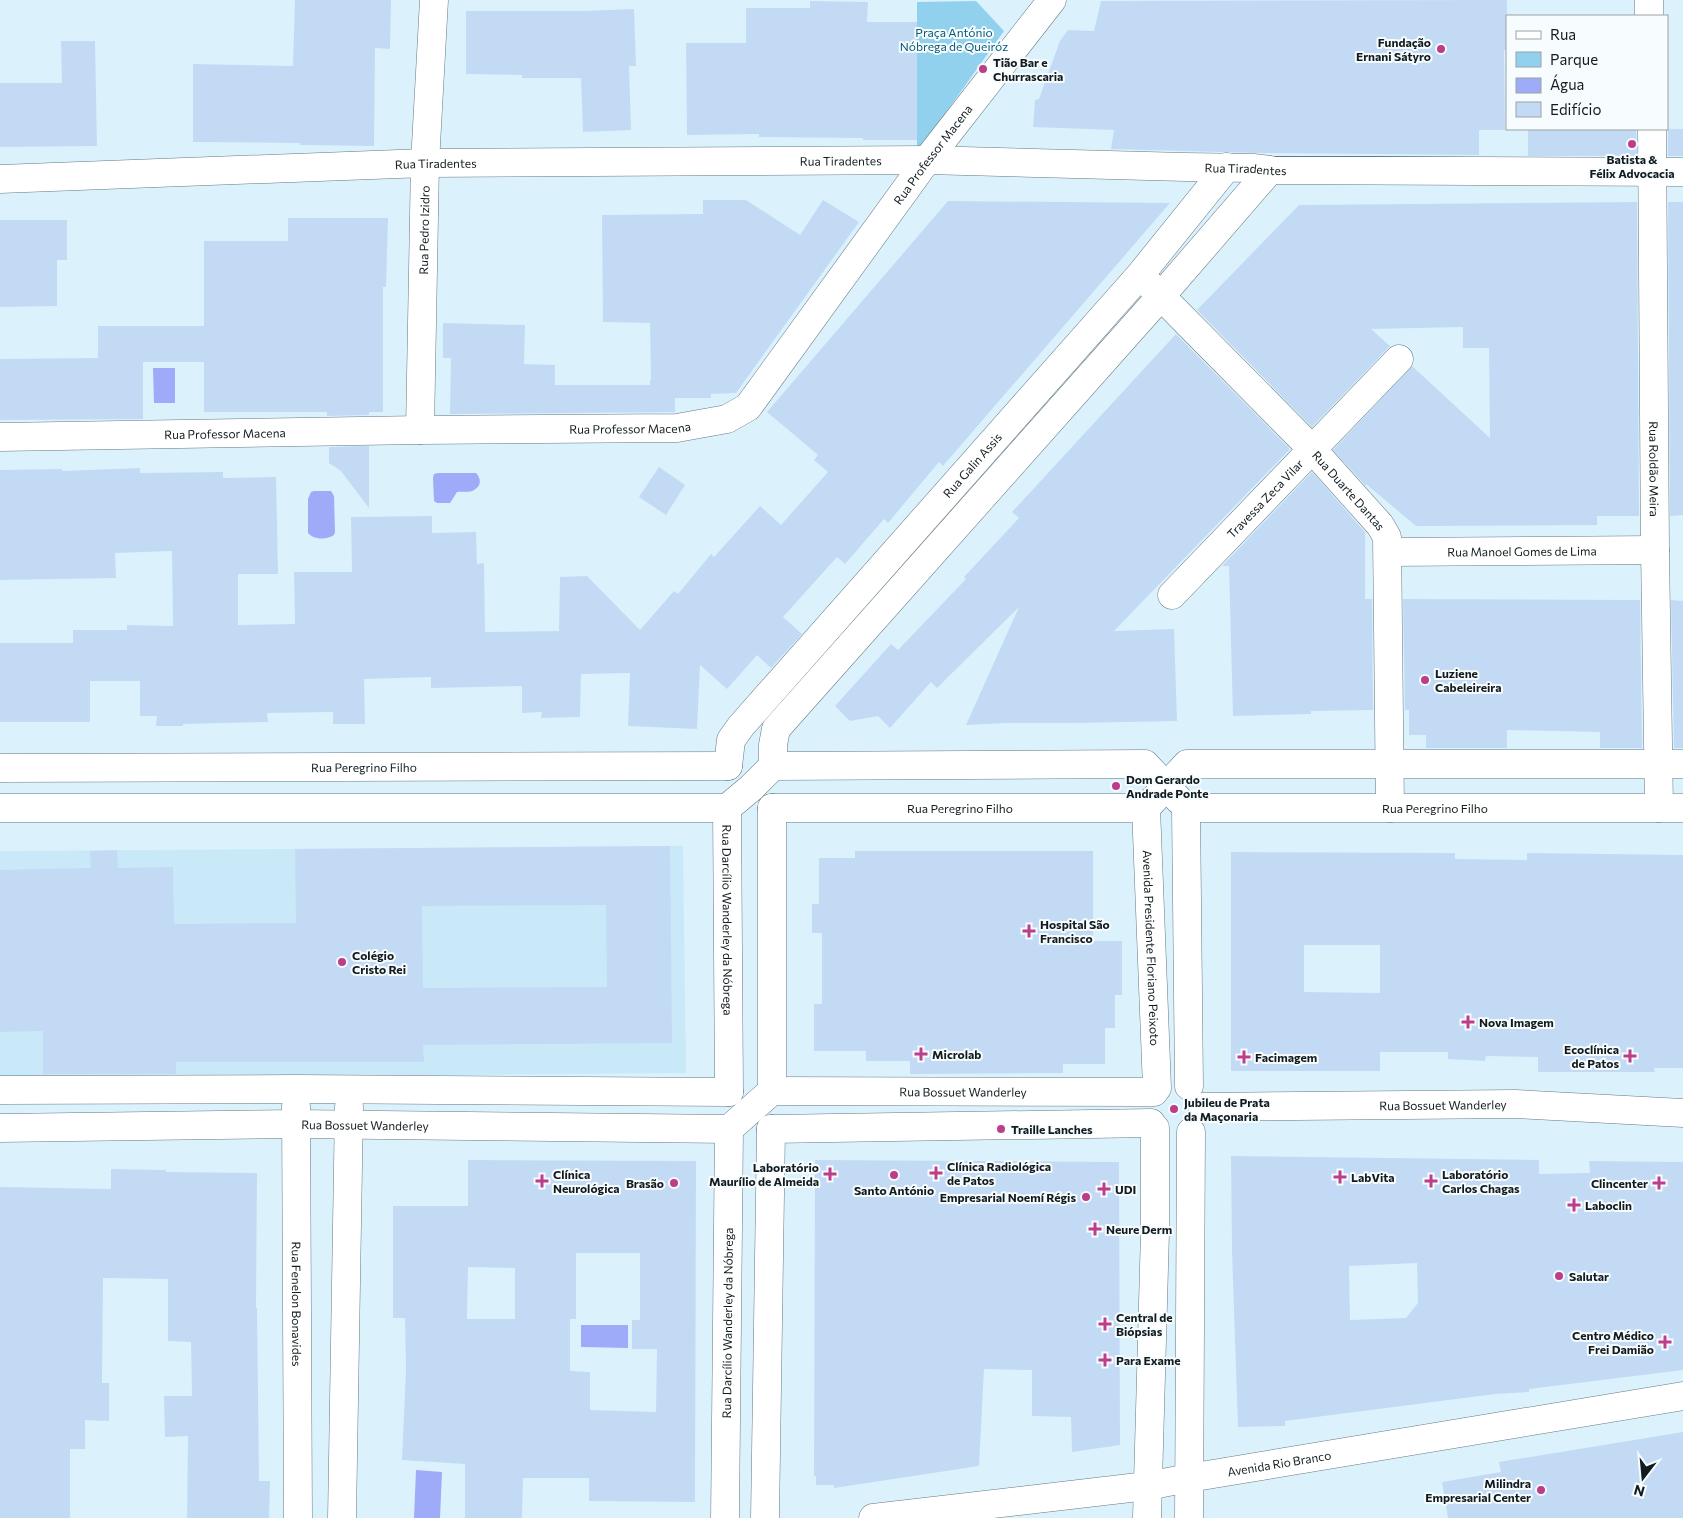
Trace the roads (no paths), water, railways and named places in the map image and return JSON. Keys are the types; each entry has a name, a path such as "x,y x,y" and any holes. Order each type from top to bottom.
{"street":[{"name":"Rua Pedro Izidro","path":"420,430 425,163 434,0"},
{"name":"Rua Professor Macena","path":"0,437 678,428 727,419 748,407 927,160 1052,0"},
{"path":"1649,0 1649,15"},
{"name":"Rua Roldão Meira","path":"1652,130 1655,550 1671,764 1671,808"},
{"name":"Rua Tiradentes","path":"0,179 425,163 927,160 1185,168 1227,167 1270,170 1683,172"},
{"name":"Rua Galin Assis","path":"728,766 731,740 741,726 1140,275 1227,167"},
{"path":"0,808 726,808 751,788 772,766 776,729 1161,296 1270,170"},
{"name":"Rua Duarte Dantas","path":"1140,275 1311,448 1380,525 1386,537 1388,552 1390,808"},
{"name":"Travessa Zeca Vilar","path":"1172,595 1311,448 1399,359"},
{"name":"Rua Manoel Gomes de Lima","path":"1388,552 1655,550"},
{"path":"0,1090 296,1089 729,1092 771,1129 1153,1126 1161,1133 1176,1137 1191,1132 1200,1121 1196,1096 1186,808 1145,764 772,766"},
{"path":"1146,808 1187,764 1671,764"},
{"path":"728,766 772,808 772,1091 729,1129"},
{"name":"Rua Peregrino Filho","path":"0,768 728,766"},
{"name":"Rua Darcílio Wanderley da Nóbrega","path":"726,808 729,1092"},
{"name":"Rua Peregrino Filho","path":"772,808 1146,808"},
{"name":"Avenida Presidente Floriano Peixoto","path":"1146,808 1155,1090"},
{"name":"Rua Peregrino Filho","path":"1186,808 1671,808"},
{"path":"1146,1518 1155,1232 1153,1126 1148,1115 1148,1107 1149,1099 1155,1090 1163,1085 1176,1082 1196,1096"},
{"name":"Rua Fenelon Bonavides","path":"296,1089 298,1518"},
{"path":"342,1518 349,1090"},
{"name":"Rua Bossuet Wanderley","path":"772,1091 1155,1090"},
{"name":"Rua Bossuet Wanderley","path":"1196,1096 1515,1104 1683,1113"},
{"name":"Rua Bossuet Wanderley","path":"0,1128 296,1124 729,1129"},
{"name":"Rua Darcílio Wanderley da Nóbrega","path":"725,1518 729,1129"},
{"path":"765,1518 771,1129"},
{"path":"1189,1518 1191,1132"},
{"name":"Avenida Rio Branco","path":"874,1518 1147,1486 1683,1396"}],"water":[{"path":"153,368 175,368 175,403 154,403"},
{"path":"476,473 480,480 477,488 468,492 457,492 450,503 437,503 434,501 433,478 434,474"},
{"path":"331,491 334,496 335,532 334,535 328,538 317,538 308,533 308,499 311,492"},
{"path":"581,1325 628,1325 628,1348 581,1347"},
{"path":"416,1470 442,1472 440,1518 414,1518"}],"place":[{"name":"Fundação Ernani Sátyro","path":"1441,49"},
{"name":"Tião Bar e Churrascaria","path":"983,69"},
{"name":"Batista & Félix Advocacia","path":"1632,144"},
{"name":"Luziene Cabeleireira","path":"1425,680"},
{"name":"Dom Gerardo Andrade Ponte","path":"1116,786"},
{"name":"Hospital São Francisco","path":"1029,931"},
{"name":"Colégio Cristo Rei","path":"342,962"},
{"name":"Nova Imagem","path":"1468,1022"},
{"name":"Microlab","path":"921,1054"},
{"name":"Ecoclínica de Patos","path":"1630,1056"},
{"name":"Facimagem","path":"1244,1057"},
{"name":"Jubileu de Prata da Maçonaria","path":"1174,1109"},
{"name":"Traille Lanches","path":"1001,1129"},
{"name":"Clínica Radiológica de Patos","path":"936,1173"},
{"name":"Laboratório Maurílio de Almeida","path":"830,1174"},
{"name":"Santo António","path":"894,1175"},
{"name":"LabVita","path":"1340,1177"},
{"name":"Clínica Neurológica","path":"542,1181"},
{"name":"Laboratório Carlos Chagas","path":"1431,1181"},
{"name":"Brasão","path":"674,1183"},
{"name":"Clincenter","path":"1659,1183"},
{"name":"UDI","path":"1104,1189"},
{"name":"Empresarial Noemí Régis","path":"1086,1197"},
{"name":"Laboclin","path":"1574,1205"},
{"name":"Neure Derm","path":"1095,1229"},
{"name":"Salutar","path":"1559,1276"},
{"name":"Central de Biópsias","path":"1105,1324"},
{"name":"Centro Médico Frei Damião","path":"1665,1342"},
{"name":"Para Exame","path":"1105,1360"},
{"name":"Milindra Empresarial Center","path":"1541,1490"}],"park label":[{"name":"Praça António Nóbrega de Queiróz","path":"954,39"}]}
